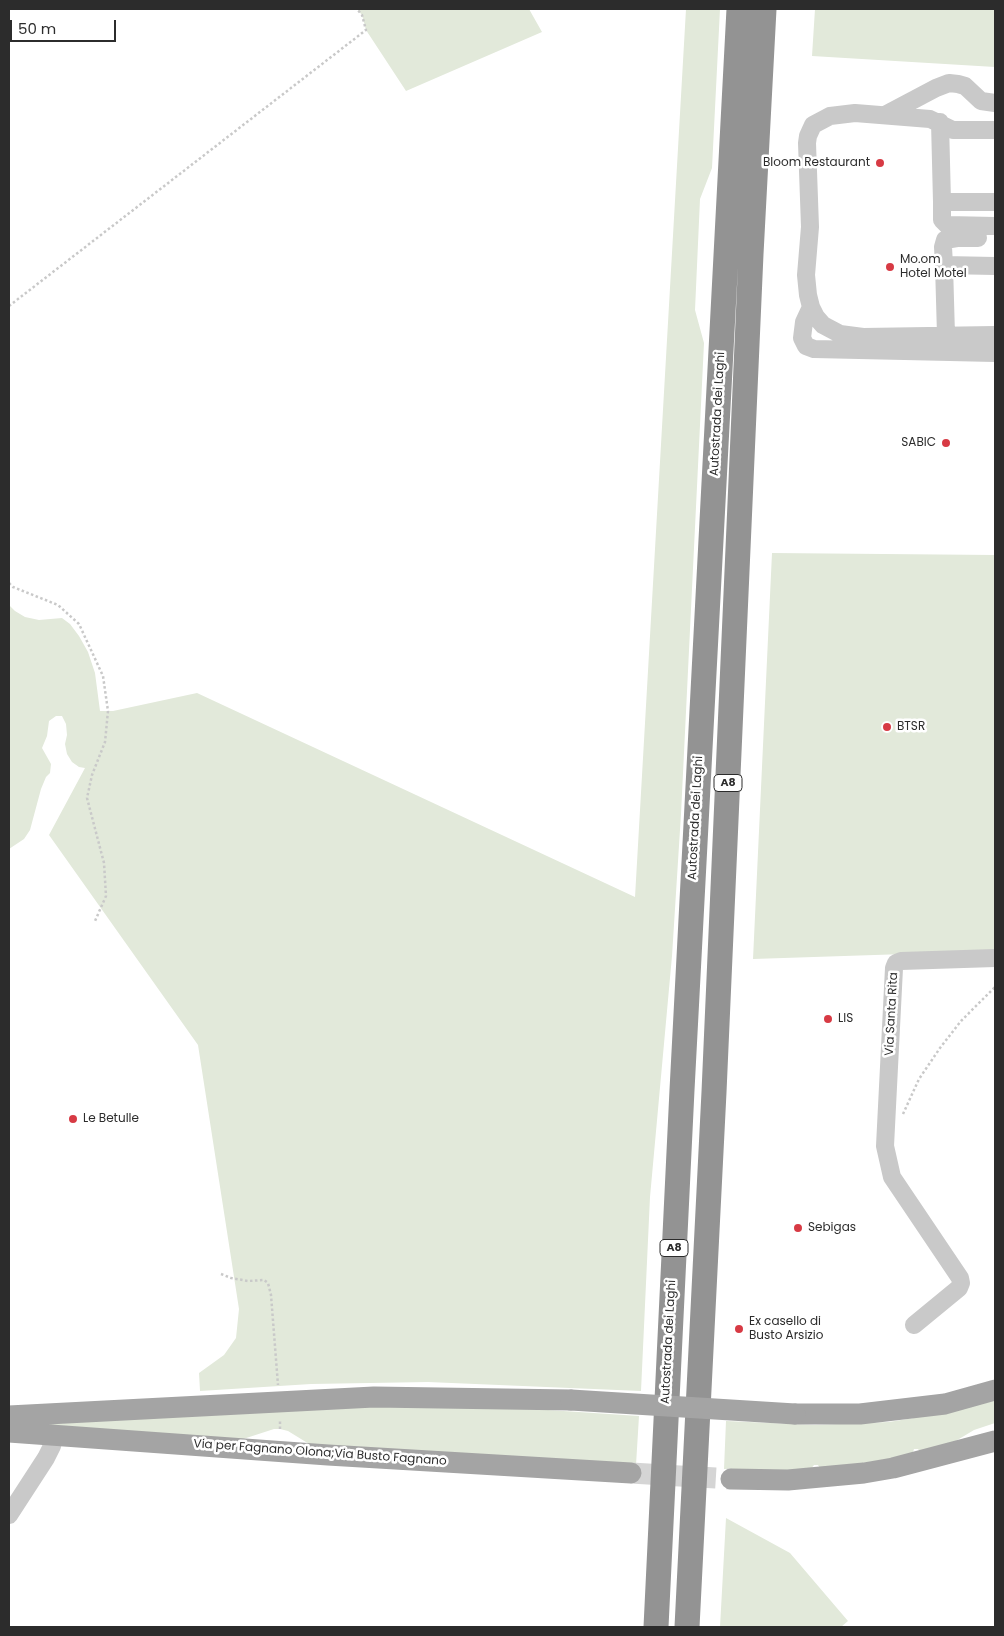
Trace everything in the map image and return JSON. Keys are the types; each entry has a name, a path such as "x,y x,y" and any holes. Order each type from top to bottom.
{"highway":[{"name":"Autostrada dei Laghi","path":"656,1627 682,1090 739,9"},
{"name":"Autostrada dei Laghi","path":"687,1627 715,1082 750,264 764,9"},
{"path":"691,1557 694,1627"},
{"path":"647,1627 659,1558"}],"main road":[{"path":"9,1416 374,1397 571,1400 795,1414 860,1414 945,1404 995,1390"},
{"name":"Via per Fagnano Olona;Via Busto Fagnano","path":"9,1432 631,1473"},
{"path":"731,1479 788,1480 864,1473 902,1466 995,1441"}],"lane":[{"path":"884,115 949,83 965,86 980,101 995,103"},
{"path":"995,130 953,130 940,122 930,119 855,113 835,115 820,120 810,129 807,143 810,227 806,275 808,295 816,317 823,325 840,334 848,336 995,335"},
{"path":"940,122 942,220 947,225 995,226"},
{"path":"942,202 995,202"},
{"path":"946,335 943,247 945,240 957,238 995,238"},
{"path":"944,264 995,266"},
{"path":"811,307 804,322 802,338 806,346 814,349 995,353"},
{"name":"Via Santa Rita","path":"914,1325 959,1288 962,1283 892,1177 885,1146 894,968 896,963 901,961 995,958"},
{"path":"9,1515 46,1458 52,1446 54,1435"}],"path":[{"path":"9,306 366,30 362,15 357,9"},
{"path":"9,583 13,587 58,605 79,624 103,676 108,711 105,742 92,775 87,798 104,863 106,896 96,921"},
{"path":"901,1119 920,1079 940,1048 961,1021 995,987"},
{"path":"221,1274 248,1281 264,1280 268,1283 271,1295 278,1386"}],"green space":[{"path":"357,9 529,9 542,32 406,91 366,30 362,15"},
{"path":"686,9 720,9 712,168 700,199 695,310 704,343 681,814 672,956 650,1197 641,1391 428,1382 311,1384 200,1391 199,1373 224,1355 236,1338 239,1309 198,1045 49,835 85,768 79,767 72,762 67,754 65,744 67,735 66,724 62,716 56,716 49,721 47,736 42,748 51,764 50,773 46,777 41,789 30,830 24,839 9,849 9,605 25,617 39,620 62,618 70,624 88,652 95,673 100,711 113,711 197,693 635,897"},
{"path":"815,9 995,9 995,67 812,56"},
{"path":"772,553 995,555 995,950 753,959"},
{"path":"995,1400 995,1423 974,1430 949,1445 921,1453 918,1449 914,1449 912,1455 821,1470 818,1465 814,1465 810,1470 724,1469 726,1421 815,1425 889,1422"},
{"path":"387,1405 518,1408 639,1416 636,1465 314,1447 288,1431 280,1429 274,1429 237,1441 51,1427 47,1424"},
{"path":"726,1518 790,1553 848,1621 841,1627 720,1627"}],"tunnel":[{"path":"631,1473 731,1479"}],"place":[{"name":"Bloom Restaurant","path":"880,163"},
{"name":"Mo.om Hotel Motel","path":"890,267"},
{"name":"SABIC","path":"946,443"},
{"name":"BTSR","path":"887,727"},
{"name":"LIS","path":"828,1019"},
{"name":"Le Betulle","path":"73,1119"},
{"name":"Sebigas","path":"798,1228"},
{"name":"Ex casello di Busto Arsizio","path":"739,1329"}]}
